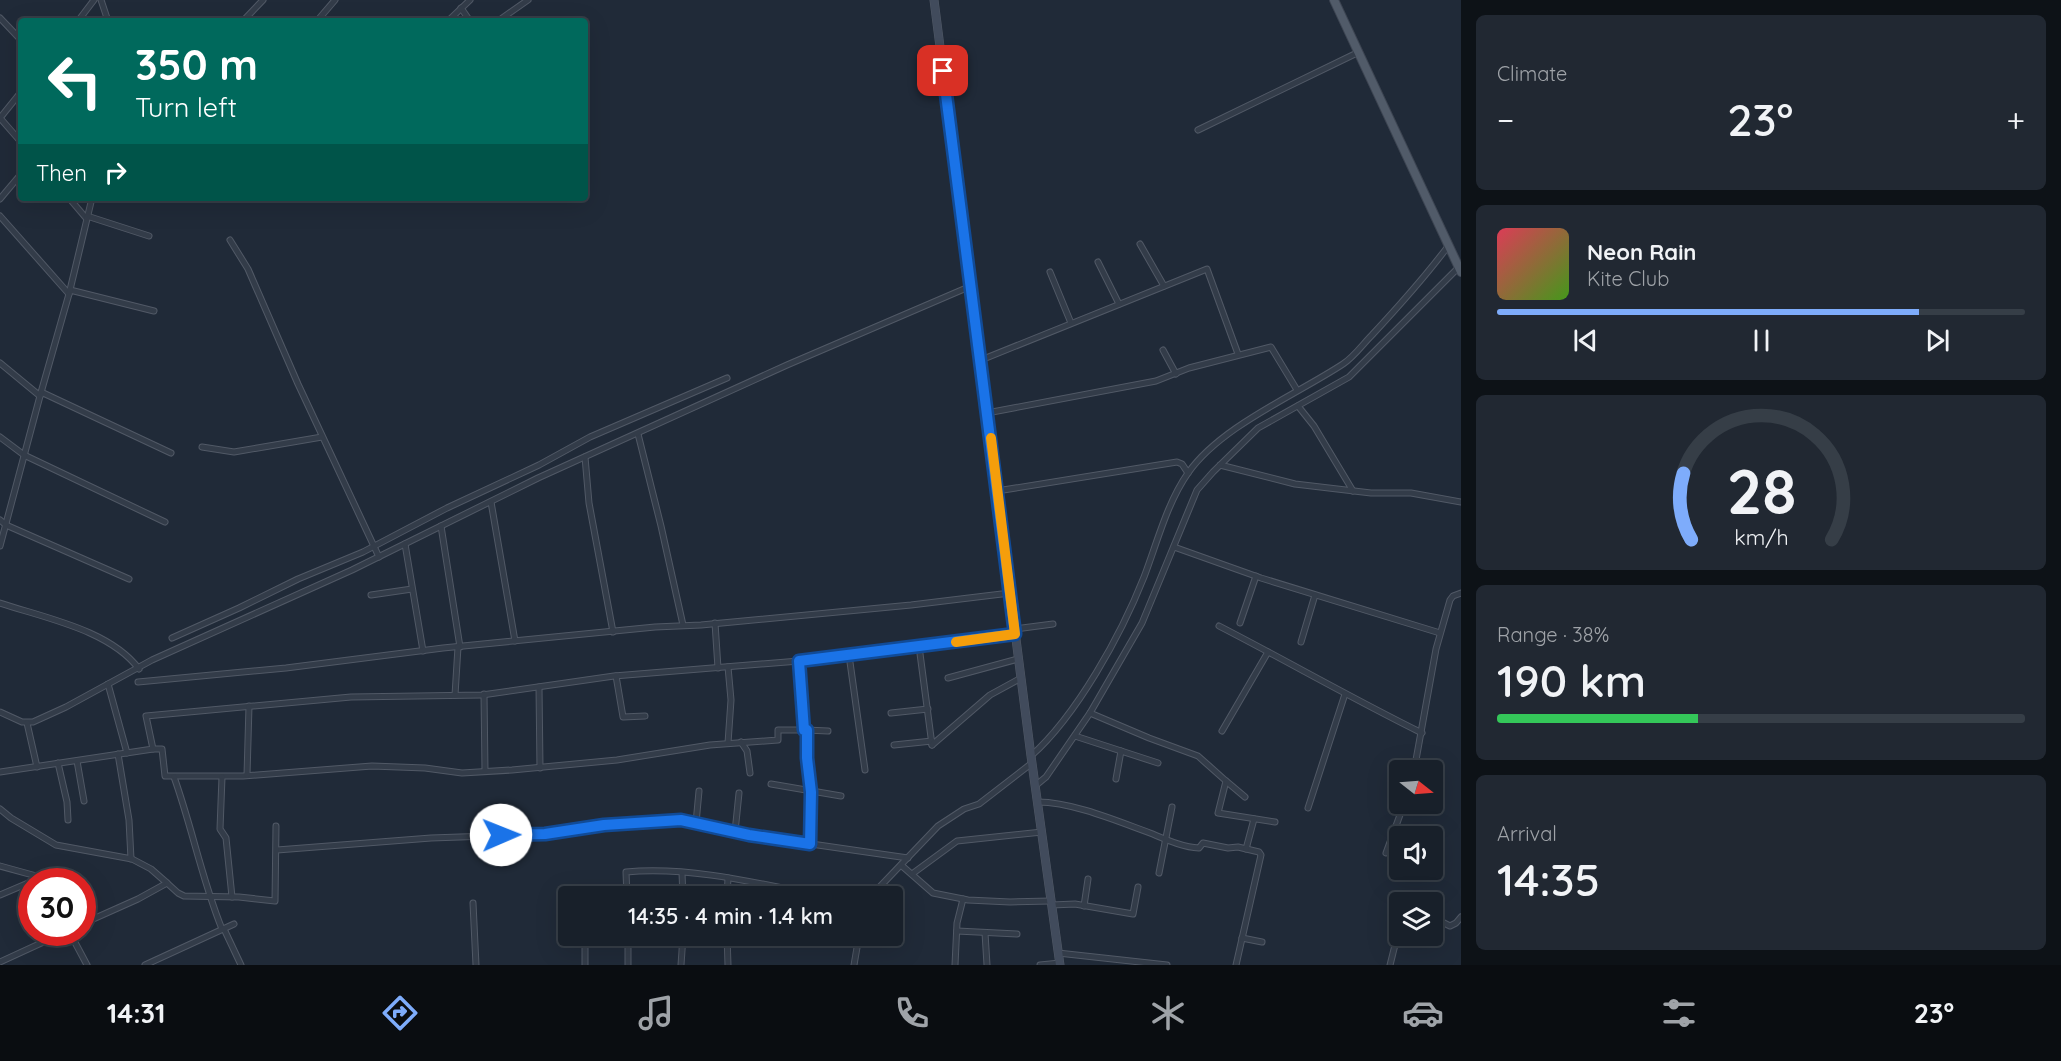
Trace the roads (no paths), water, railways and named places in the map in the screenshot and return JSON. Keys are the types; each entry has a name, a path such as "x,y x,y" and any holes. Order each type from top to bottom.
{"main road":[{"path":"934,0 1031,760 1060,964"},
{"path":"1334,0 1460,269"}],"street":[{"path":"80,18 94,0"},
{"path":"101,0 107,18"},
{"path":"248,18 262,0"},
{"path":"320,18 335,0"},
{"path":"451,18 470,0"},
{"path":"502,18 528,0"},
{"path":"461,8 468,18"},
{"path":"0,18 18,37"},
{"path":"1198,130 1359,52"},
{"path":"18,96 0,118 18,139"},
{"path":"0,199 18,178"},
{"path":"72,201 87,217 149,236"},
{"path":"0,546 40,394 70,292 91,201"},
{"path":"0,216 70,292 154,310"},
{"path":"230,240 257,288 322,437 379,556"},
{"path":"1140,244 1164,286"},
{"path":"881,886 943,822 964,808 975,807 1031,760 1049,740 1090,681 1127,620 1173,501 1188,472 1211,447 1297,390 1346,363 1417,287 1449,245"},
{"path":"1098,262 1119,304"},
{"path":"981,360 1207,269 1238,354"},
{"path":"1035,786 1046,777 1075,736 1142,623 1197,490 1258,428 1348,377 1460,269"},
{"path":"1050,272 1071,323"},
{"path":"0,712 27,723 33,722 139,669 152,660 405,544 538,478 787,365 971,286"},
{"path":"987,413 1156,381 1190,368 1271,347 1297,390"},
{"path":"1163,350 1176,374"},
{"path":"0,363 40,394 171,453"},
{"path":"172,638 373,546 472,495 539,465 590,437 727,378"},
{"path":"1298,406 1314,426 1353,491"},
{"path":"638,434 683,626"},
{"path":"0,437 24,455 165,522"},
{"path":"202,447 234,452 322,437"},
{"path":"585,458 590,503 613,632"},
{"path":"997,491 1177,462 1182,464 1188,472"},
{"path":"1220,465 1295,484 1353,491 1411,493 1461,502"},
{"path":"491,502 515,642"},
{"path":"0,520 6,525 129,579"},
{"path":"441,526 459,647 455,695"},
{"path":"405,544 423,651"},
{"path":"1174,548 1315,595 1440,633"},
{"path":"1240,623 1256,576"},
{"path":"371,595 412,589"},
{"path":"138,682 286,668 459,647 910,605 1010,593"},
{"path":"1416,760 1440,633 1450,600 1456,594 1461,593"},
{"path":"1301,642 1315,595"},
{"path":"0,603 106,640 128,656 139,669"},
{"path":"715,623 718,668"},
{"path":"153,749 146,716 351,697 484,694 616,676 849,655 1015,632 1053,624"},
{"path":"1219,626 1422,733"},
{"path":"920,646 932,745 990,695 1021,678"},
{"path":"1222,731 1268,652"},
{"path":"849,655 865,770"},
{"path":"948,678 1018,659"},
{"path":"799,661 811,792 810,844"},
{"path":"728,667 731,700 728,743"},
{"path":"616,676 623,717 645,716"},
{"path":"108,684 128,753"},
{"path":"538,687 540,768"},
{"path":"484,694 485,771"},
{"path":"1308,808 1345,694"},
{"path":"247,776 249,706"},
{"path":"891,713 928,709"},
{"path":"1090,713 1149,738 1194,753 1245,797"},
{"path":"27,723 37,766"},
{"path":"0,772 162,749 165,776 174,777 247,776 372,766 462,773 617,760 728,743 778,740 778,730 828,731"},
{"path":"1075,736 1158,763"},
{"path":"894,745 932,741"},
{"path":"741,742 747,751 750,773"},
{"path":"1116,779 1121,751"},
{"path":"118,754 129,820 131,859"},
{"path":"77,761 84,801"},
{"path":"58,764 67,802 68,820"},
{"path":"174,777 196,843 208,896 241,965"},
{"path":"222,777 220,831 226,837 232,897"},
{"path":"1226,781 1218,813 1275,822"},
{"path":"771,784 841,796"},
{"path":"696,823 699,791"},
{"path":"735,832 739,793"},
{"path":"1038,802 1052,802 1196,848 1203,843 1259,852 1261,855 1236,965"},
{"path":"1159,873 1172,807"},
{"path":"0,809 11,818 56,844 131,859 151,869 181,895 275,901 276,826"},
{"path":"1386,853 1400,814"},
{"path":"1246,849 1254,819"},
{"path":"277,850 441,837 545,834 604,825 681,820 735,832 908,858"},
{"path":"910,873 964,839 1042,832"},
{"path":"0,866 18,871"},
{"path":"902,866 933,893 963,899 1052,903 1133,914 1138,887"},
{"path":"627,886 626,872 647,870 728,878 769,886"},
{"path":"682,873 683,886"},
{"path":"728,878 728,886"},
{"path":"1084,906 1088,879"},
{"path":"96,918 167,883"},
{"path":"0,895 18,887"},
{"path":"955,965 957,931 963,899"},
{"path":"473,903 476,965"},
{"path":"1443,922 1450,926 1456,924 1461,916"},
{"path":"145,965 234,924"},
{"path":"957,931 1017,934"},
{"path":"985,933 987,965"},
{"path":"1242,938 1262,942"},
{"path":"0,962 35,946"},
{"path":"77,946 87,965"},
{"path":"628,946 628,965"},
{"path":"681,965 682,946"},
{"path":"727,946 728,965"},
{"path":"854,965 857,946"},
{"path":"1390,965 1395,946"},
{"path":"585,948 585,965"},
{"path":"1058,953 1167,965"},
{"path":"1040,965 1060,964"}]}
